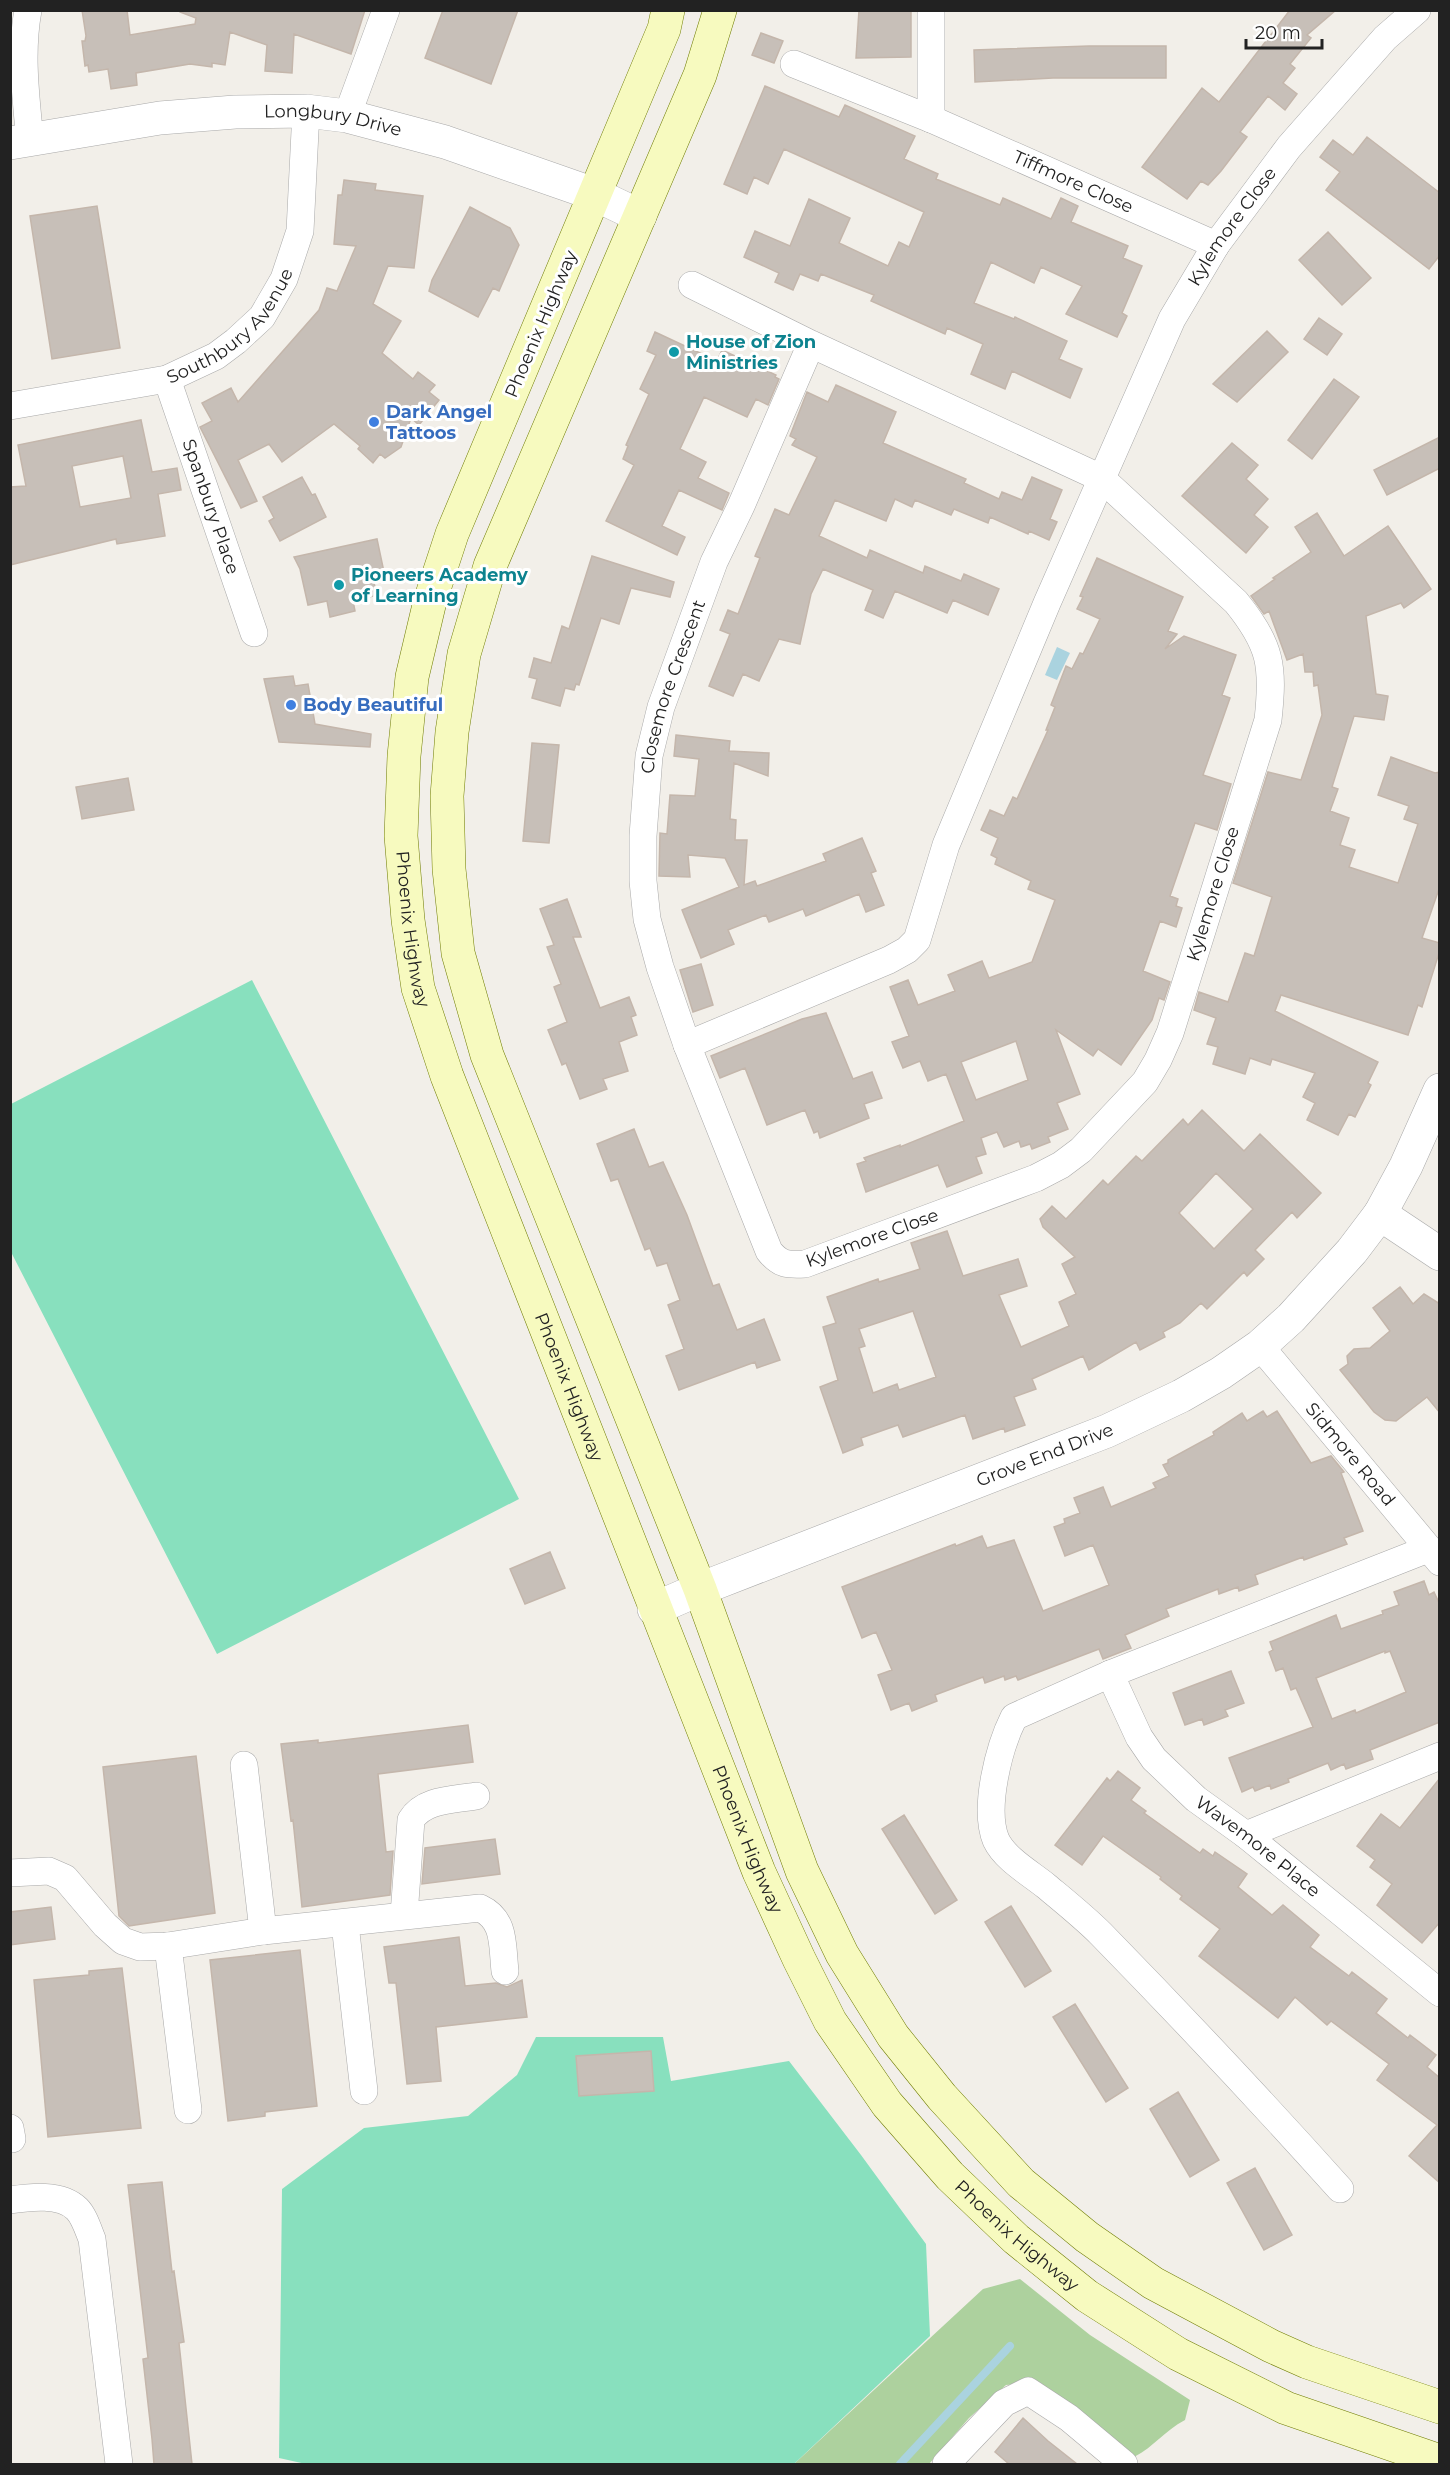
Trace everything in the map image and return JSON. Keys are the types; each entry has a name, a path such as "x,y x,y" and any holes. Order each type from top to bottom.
{"main road":[{"name":"Phoenix Highway","path":"669,10 664,29 544,319 452,534 430,601 412,677 404,756 401,836 408,920 418,988 447,1076 759,1872 798,1959 830,2021 887,2104 950,2176 1016,2239 1087,2296 1178,2354 1286,2408 1440,2461"},
{"path":"720,10 700,75 490,566 467,643 452,732 447,795 448,869 458,953 487,1055 700,1589 802,1871 842,1954 893,2036 942,2097 1021,2182 1087,2237 1153,2283 1271,2346 1307,2362 1440,2407"}],"street":[{"path":"20,142 24,32 28,10"},
{"path":"347,116 386,10"},
{"path":"931,10 931,119"},
{"name":"Kylemore Close","path":"1101,478 1236,602 1253,623 1266,646 1272,687 1268,720 1173,1022 1158,1060 1145,1082 1081,1150 1036,1179 805,1264 787,1265 777,1261 769,1251 687,1045 889,960 907,950 917,940 946,844 1101,478 1172,319 1216,245 1288,147 1346,79 1385,38 1417,10"},
{"name":"Tiffmore Close","path":"794,64 931,119 1216,245"},
{"name":"Longbury Drive","path":"20,142 160,118 235,112 306,111 347,116 445,142 594,195 640,216"},
{"name":"Southbury Avenue","path":"10,406 166,379 216,356 262,317 284,279 300,231 306,111"},
{"path":"692,285 811,344 1101,478"},
{"name":"Closemore Crescent","path":"687,1045 660,967 647,919 643,881 643,836 649,756 661,707 714,562 741,506 811,344"},
{"name":"Spanbury Place","path":"166,379 255,633"},
{"name":"Grove End Drive","path":"654,1609 1107,1431 1181,1396 1221,1373 1260,1346 1323,1284 1352,1251 1380,1214 1406,1166 1440,1090"},
{"path":"1380,1214 1440,1254"},
{"name":"Sidmore Road","path":"1260,1346 1434,1555"},
{"path":"1340,2189 1253,2092 1099,1932 1014,1861 998,1843 990,1819 992,1801 1008,1730 1014,1717 1110,1674 1434,1555"},
{"name":"Wavemore Place","path":"1110,1674 1139,1737 1154,1760 1196,1799 1246,1835 1440,1993"},
{"path":"1246,1835 1440,1756"},
{"path":"244,1765 263,1931"},
{"path":"404,1916 408,1833 416,1811 424,1805 476,1796"},
{"path":"10,1873 49,1871 64,1878 105,1925 123,1941 140,1947 168,1946 263,1931 480,1908 491,1913 499,1924 505,1971"},
{"path":"345,1924 364,2091"},
{"path":"168,1946 188,2110"},
{"path":"10,2200 48,2198 64,2201 76,2208 85,2221 92,2239 119,2464"},
{"path":"946,2464 1004,2403 1028,2391 1069,2418 1124,2464"}],"green space":[{"path":"252,980 519,1499 217,1654 11,1252 11,1104"},
{"path":"536,2037 663,2037 671,2081 789,2061 926,2244 930,2336 794,2464 306,2464 279,2458 282,2189 364,2128 468,2116 517,2075"},
{"path":"1020,2279 1090,2335 1190,2400 1185,2420 1134,2457 1039,2382 1006,2385 969,2418 929,2464 794,2464 983,2289"}],"water":[{"path":"1057,647 1070,653 1057,680 1045,675"}],"building":[{"path":"82,10 127,10 130,35 195,24 196,18 180,10 365,10 351,54 294,34 292,73 265,71 267,45 230,32 225,65 212,63 212,67 190,64 136,73 137,85 111,89 108,69 89,72 88,65 85,66 82,41 85,41 86,36"},
{"path":"443,10 518,10 491,84 425,58"},
{"path":"859,10 911,10 911,57 856,58"},
{"path":"1290,10 1336,10 1307,35 1311,38 1290,64 1295,68 1283,83 1297,94 1285,110 1268,96 1240,132 1247,137 1221,171 1208,185 1201,181 1187,199 1142,167 1202,88 1219,102"},
{"path":"761,33 783,41 774,63 752,55"},
{"path":"1166,46 1166,78 1053,78 975,82 974,50"},
{"path":"765,86 839,117 845,105 915,136 904,159 938,174 936,179 1000,205 1003,198 1051,219 1061,198 1078,206 1071,222 1128,246 1123,258 1142,266 1122,313 1127,316 1117,337 1066,314 1082,286 1041,267 1034,283 991,262 974,303 1014,319 1015,317 1067,341 1059,359 1082,369 1070,398 1012,371 1005,389 971,374 983,344 947,328 945,334 871,301 874,295 821,274 818,281 800,274 793,290 775,282 779,273 744,257 755,231 790,246 809,199 850,218 839,243 888,266 899,242 909,247 924,212 784,149 768,184 754,177 747,194 724,184"},
{"path":"1367,137 1440,193 1440,255 1429,269 1326,190 1340,172 1320,157 1333,140 1353,155"},
{"path":"344,180 376,184 375,190 423,196 414,268 388,266 373,304 401,321 382,353 413,379 418,372 435,385 429,392 439,400 419,425 411,418 401,447 385,458 380,454 373,463 358,449 360,446 334,424 282,462 269,444 238,460 257,501 241,508 200,427 212,421 202,403 231,388 238,402 319,310 327,288 337,291 356,246 334,244 338,195 342,195"},
{"path":"97,206 120,348 52,359 30,216"},
{"path":"470,207 510,228 519,245 499,291 493,288 478,317 429,291 432,280"},
{"path":"1328,232 1371,278 1342,305 1299,260"},
{"path":"1319,318 1342,334 1327,355 1304,339"},
{"path":"1267,331 1288,352 1237,402 1213,384"},
{"path":"655,332 717,361 722,350 776,375 775,377 779,379 768,405 756,399 747,417 704,397 680,449 706,462 698,478 729,493 722,510 679,490 662,526 685,537 677,555 606,521 634,465 623,459 628,446 626,445 649,394 640,389 656,355 647,351"},
{"path":"1334,379 1359,397 1312,459 1288,440"},
{"path":"836,385 896,412 883,443 966,479 964,483 999,499 1002,492 1022,500 1032,477 1062,490 1050,519 1057,522 1049,540 1029,531 1028,534 990,517 988,523 954,509 951,515 915,500 912,507 895,499 886,521 835,500 819,536 867,558 870,550 923,573 925,566 961,581 964,574 999,589 988,615 953,600 947,613 895,591 883,618 865,610 873,590 823,569 811,594 800,644 779,639 759,681 743,674 733,696 709,686 730,634 720,630 728,610 738,614 760,558 755,556 775,509 789,515 817,457 792,445 796,439 790,436 807,392 828,402"},
{"path":"141,420 152,472 177,468 181,490 158,494 165,536 117,544 116,539 10,565 10,487 26,486 18,445","holes":["123,456 131,498 80,507 72,466"]},
{"path":"1440,437 1440,468 1387,495 1374,470"},
{"path":"1232,443 1258,465 1246,479 1268,499 1254,515 1268,527 1246,553 1182,496"},
{"path":"302,477 312,495 315,494 326,517 280,541 269,521 274,518 263,497"},
{"path":"1317,513 1344,556 1388,526 1431,589 1404,608 1401,603 1366,616 1376,694 1388,696 1384,720 1354,716 1332,787 1338,789 1330,811 1349,818 1340,845 1355,850 1349,867 1398,883 1418,824 1404,819 1409,806 1378,795 1391,757 1435,773 1440,772 1440,886 1422,938 1440,943 1440,950 1422,1007 1418,1005 1408,1035 1281,995 1275,1011 1378,1062 1368,1083 1371,1085 1355,1117 1349,1114 1338,1135 1307,1120 1315,1103 1303,1097 1315,1073 1272,1059 1270,1065 1250,1058 1245,1074 1213,1064 1218,1047 1207,1044 1216,1018 1194,1010 1199,992 1228,1002 1245,953 1254,956 1272,897 1233,883 1268,772 1301,780 1322,715 1318,685 1314,686 1313,672 1305,672 1303,654 1287,660 1269,611 1264,614 1251,596 1311,552 1295,527"},
{"name":"Pioneers Academy of Learning","path":"377,539 384,572 372,575 377,595 353,601 355,611 330,617 327,601 308,605 300,569 294,557"},
{"path":"592,556 674,582 670,597 631,588 619,624 601,618 579,685 576,684 574,690 565,688 560,706 532,698 537,679 529,677 534,658 551,663 562,626 569,629"},
{"path":"1097,558 1183,597 1168,631 1177,634 1165,649 1184,636 1236,655 1222,695 1230,698 1203,775 1231,784 1217,830 1195,823 1170,896 1178,899 1176,906 1182,908 1176,927 1160,921 1143,971 1170,982 1164,1000 1159,998 1152,1020 1121,1065 1098,1049 1093,1056 1056,1030 1080,1094 1057,1103 1068,1129 1048,1137 1050,1142 1032,1149 1030,1144 1021,1147 1019,1141 1004,1147 997,1132 981,1138 986,1154 976,1157 982,1173 947,1187 938,1165 866,1192 857,1164 866,1161 864,1158 900,1145 900,1147 964,1121 946,1074 928,1081 920,1061 903,1068 892,1042 909,1036 890,987 908,980 918,1005 955,991 948,975 982,961 989,978 1032,962 1055,900 1028,889 1031,881 995,864 997,858 991,855 998,838 981,830 990,810 1004,816 1013,797 1017,799 1048,730 1046,730 1055,707 1051,705 1066,666 1072,669 1080,653 1083,654 1100,619 1077,609 1083,597 1080,596","holes":["1016,1041 1028,1080 976,1100 961,1062"]},
{"name":"Body Beautiful","path":"293,676 295,686 308,684 315,724 371,734 370,747 279,742 264,679"},
{"path":"676,735 730,741 729,751 769,753 768,776 734,763 730,819 736,820 735,840 747,840 744,885 755,881 757,886 826,861 823,854 862,838 876,871 871,873 884,905 866,912 859,894 806,916 803,909 769,922 766,915 728,930 734,944 701,958 682,910 739,887 725,858 688,855 690,877 659,876 660,833 667,834 670,795 695,796 699,759 674,756"},
{"path":"532,743 559,745 549,843 523,841"},
{"path":"128,778 134,810 82,819 76,787"},
{"path":"567,899 581,937 573,937 600,1008 629,997 636,1015 631,1017 637,1035 619,1042 628,1071 603,1079 607,1089 580,1099 566,1063 562,1065 548,1030 567,1022 554,987 561,984 547,947 554,945 540,909"},
{"path":"701,964 713,1005 693,1012 680,970"},
{"path":"826,1013 853,1079 872,1072 882,1098 864,1104 869,1118 820,1138 818,1131 814,1133 805,1110 767,1125 745,1068 720,1078 711,1056 802,1019"},
{"path":"1202,1110 1244,1151 1260,1134 1321,1193 1297,1218 1292,1212 1255,1250 1264,1259 1247,1276 1244,1272 1207,1309 1201,1303 1180,1323 1163,1332 1165,1337 1140,1350 1136,1342 1089,1370 1083,1356 1032,1379 1036,1389 1014,1397 1025,1425 1005,1432 1004,1428 973,1439 965,1415 903,1437 898,1425 861,1438 863,1445 843,1453 820,1387 838,1380 823,1327 836,1323 827,1297 878,1279 879,1282 920,1269 911,1243 947,1231 963,1276 1018,1259 1027,1286 999,1295 1021,1347 1069,1326 1059,1302 1076,1294 1062,1264 1075,1257 1043,1227 1040,1219 1052,1206 1066,1219 1103,1180 1108,1185 1136,1156 1142,1161 1183,1119 1188,1125","holes":["1216,1173 1253,1209 1214,1249 1179,1213","913,1311 936,1377 899,1390 897,1384 873,1393 859,1348 865,1346 859,1329"]},
{"path":"634,1129 649,1167 663,1162 687,1215 713,1286 719,1284 737,1330 764,1319 780,1360 757,1368 755,1362 679,1390 666,1356 684,1349 668,1305 680,1300 667,1263 657,1266 650,1248 645,1250 618,1179 611,1181 597,1144"},
{"path":"1400,1287 1413,1304 1424,1294 1440,1304 1440,1413 1427,1397 1396,1421 1385,1420 1374,1412 1340,1370 1348,1364 1347,1356 1354,1349 1370,1348 1390,1331 1373,1308"},
{"path":"1263,1411 1267,1417 1277,1411 1311,1463 1331,1456 1344,1472 1341,1473 1363,1531 1344,1538 1347,1544 1255,1575 1258,1584 1239,1591 1238,1587 1219,1594 1218,1589 1166,1609 1169,1616 1125,1635 1131,1648 1103,1659 1099,1649 1018,1680 1016,1676 1005,1680 1004,1676 985,1683 983,1677 935,1695 937,1701 912,1711 909,1703 891,1710 878,1675 892,1670 876,1632 862,1638 842,1587 982,1536 987,1548 1014,1540 1043,1611 1109,1585 1093,1545 1065,1556 1054,1527 1065,1523 1064,1519 1080,1513 1074,1498 1103,1487 1111,1507 1156,1488 1153,1483 1169,1476 1163,1465 1168,1463 1168,1460 1214,1435 1213,1432 1242,1413 1247,1421"},
{"path":"550,1552 565,1588 525,1604 510,1569"},
{"path":"1424,1581 1429,1595 1434,1592 1440,1605 1440,1722 1370,1750 1373,1759 1346,1769 1344,1764 1331,1770 1328,1763 1288,1779 1289,1782 1271,1789 1270,1785 1255,1791 1253,1787 1242,1792 1229,1758 1313,1727 1296,1688 1291,1690 1283,1668 1276,1671 1269,1652 1273,1650 1270,1642 1336,1615 1341,1629 1383,1614 1382,1611 1399,1605 1394,1592","holes":["1385,1651 1385,1653 1390,1651 1406,1692 1356,1713 1355,1710 1332,1719 1316,1678"]},
{"path":"1231,1671 1244,1703 1225,1710 1228,1716 1204,1725 1202,1719 1185,1725 1173,1693"},
{"path":"468,1725 473,1762 378,1774 386,1852 393,1851 390,1895 302,1907 293,1820 291,1821 281,1744 318,1740 318,1743"},
{"path":"196,1756 215,1913 129,1926 119,1916 103,1767"},
{"path":"1118,1771 1140,1788 1131,1800 1146,1811 1144,1813 1200,1853 1203,1849 1213,1856 1215,1852 1247,1874 1238,1887 1272,1915 1283,1905 1319,1935 1310,1947 1349,1976 1352,1972 1387,1999 1376,2013 1408,2038 1410,2035 1436,2055 1427,2067 1440,2078 1440,2183 1409,2156 1437,2125 1377,2080 1389,2064 1331,2021 1327,2025 1295,1997 1278,2018 1199,1956 1220,1929 1180,1899 1182,1896 1160,1879 1161,1877 1103,1836 1082,1865 1055,1845 1107,1778 1110,1781"},
{"path":"1440,1778 1440,1922 1422,1943 1377,1905 1392,1884 1370,1867 1375,1860 1357,1846 1381,1814 1400,1828"},
{"path":"904,1815 957,1900 935,1914 882,1829"},
{"path":"495,1839 500,1874 422,1884 425,1848"},
{"path":"1011,1906 1051,1971 1025,1987 985,1922"},
{"path":"51,1907 55,1939 10,1945 10,1912"},
{"path":"459,1937 465,1986 496,1983 507,1987 522,1980 527,2017 436,2027 441,2081 407,2084 396,1983 389,1983 384,1947"},
{"path":"300,1950 317,2106 265,2112 265,2116 228,2121 210,1960"},
{"path":"122,1968 141,2128 48,2137 34,1980 89,1975 89,1971"},
{"path":"1075,2004 1128,2088 1106,2102 1053,2017"},
{"path":"651,2051 654,2091 579,2096 576,2056"},
{"path":"1178,2092 1219,2160 1190,2177 1150,2109"},
{"path":"1255,2168 1292,2235 1264,2250 1227,2183"},
{"path":"162,2182 172,2272 174,2271 184,2342 179,2343 192,2464 154,2464 143,2359 148,2358 128,2185"},
{"path":"1023,2418 1077,2464 1009,2464 995,2452"}],"waterway":[{"path":"900,2464 1010,2346"}],"place":[{"name":"House of Zion Ministries","path":"674,352"},
{"name":"Dark Angel Tattoos","path":"374,422"},
{"name":"Pioneers Academy of Learning","path":"339,585"},
{"name":"Body Beautiful","path":"291,705"}]}
